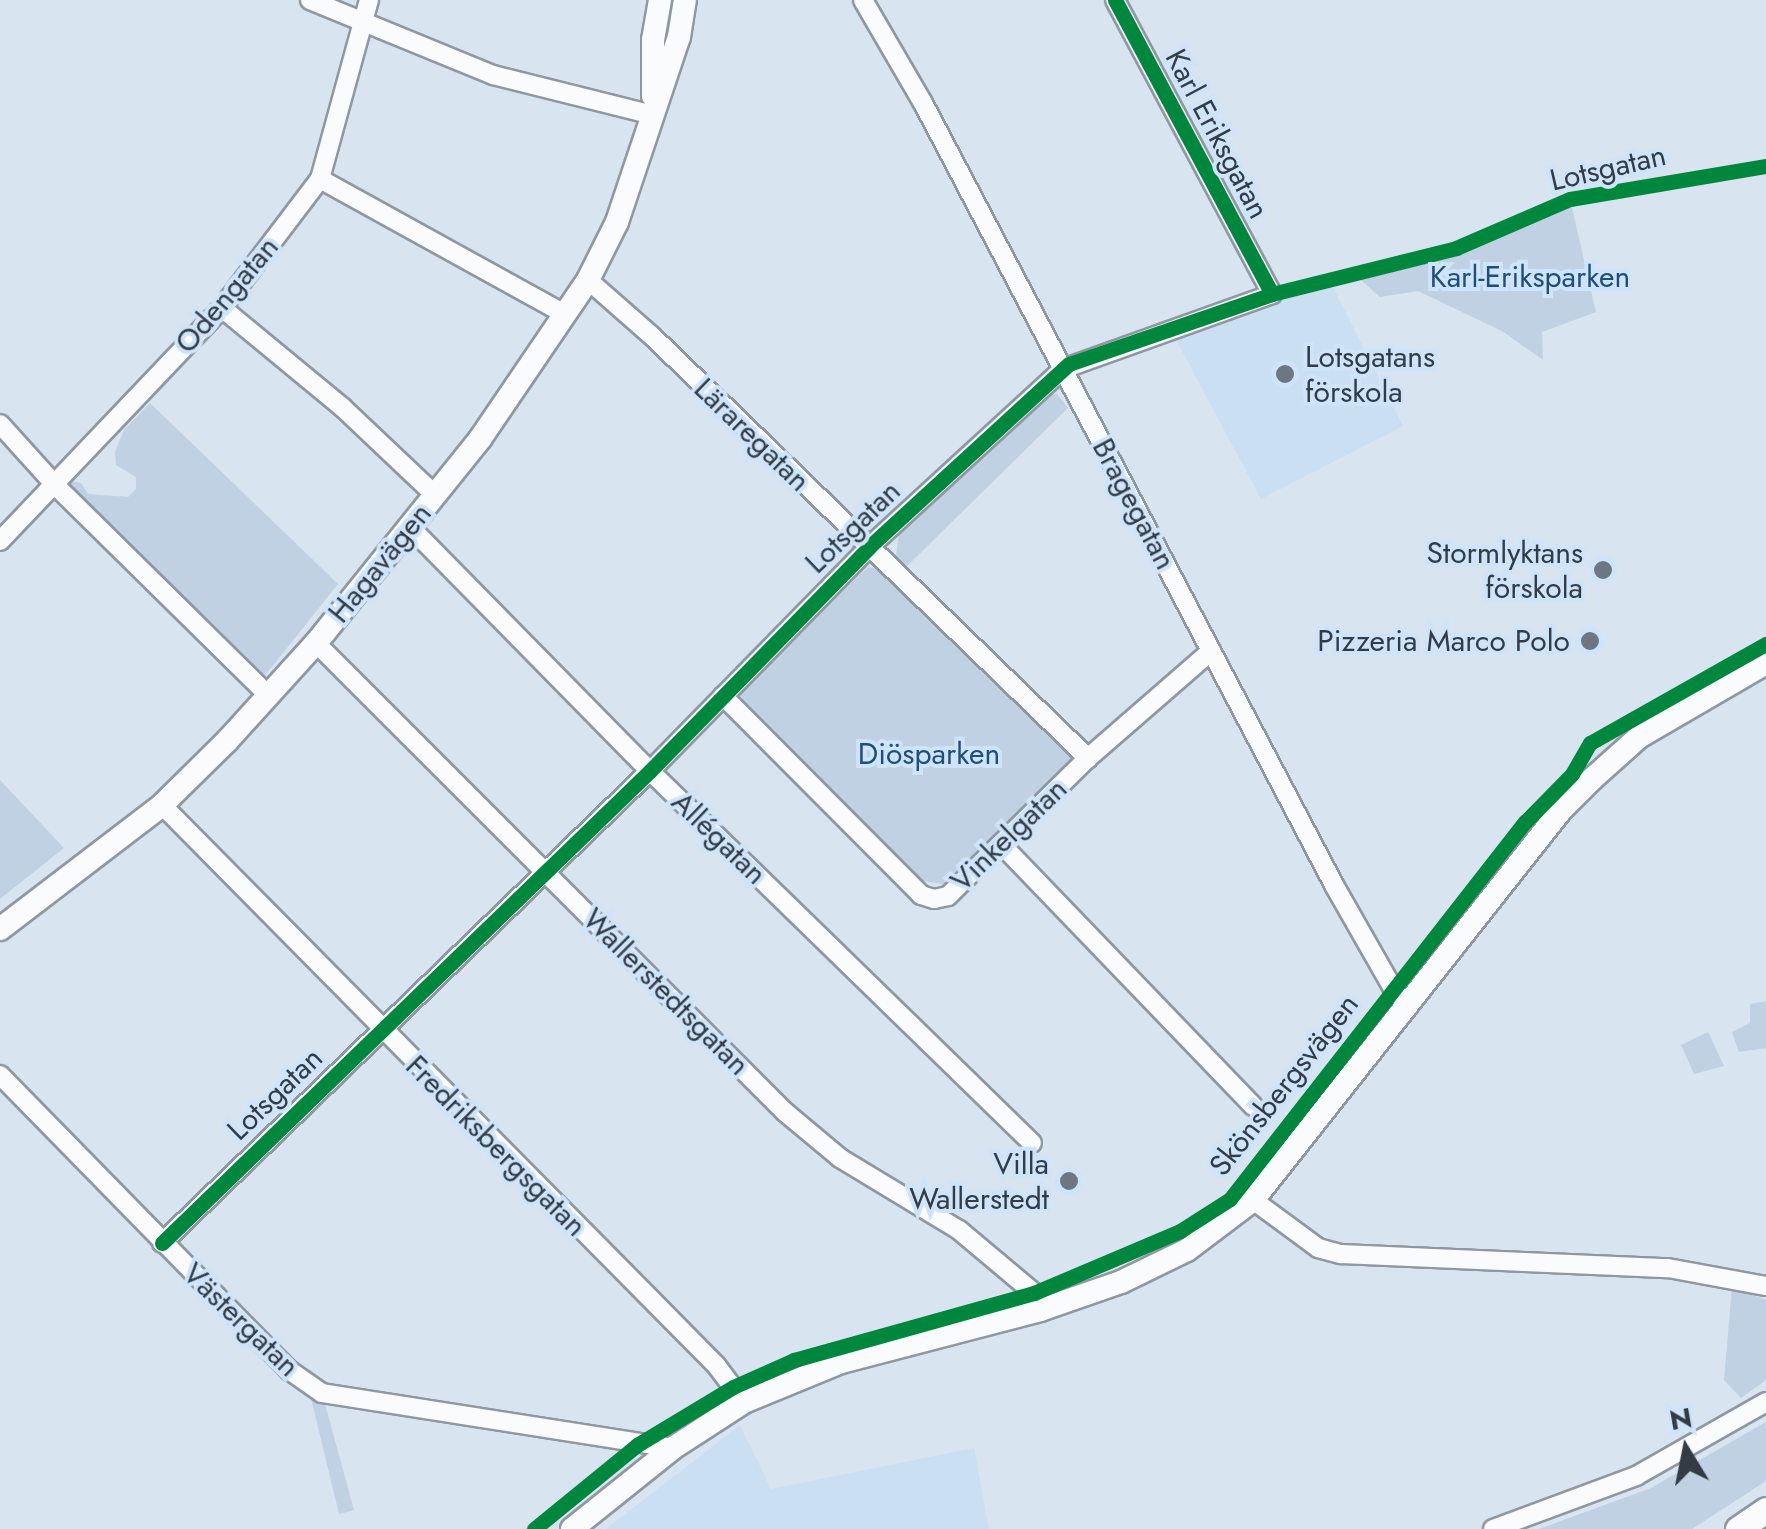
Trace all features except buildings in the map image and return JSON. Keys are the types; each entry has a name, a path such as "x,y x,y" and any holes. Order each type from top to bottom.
{"main road":[{"path":"1738,1529 1766,1510"}],"street":[{"path":"310,0 493,75 653,115"},
{"name":"Odengatan","path":"0,541 222,308 320,179 368,0"},
{"name":"Hagavägen","path":"653,115 653,40 660,0"},
{"name":"Hagavägen","path":"0,929 162,805 270,696 411,528 588,280 617,222 679,37 685,0"},
{"name":"Bragegatan","path":"863,0 923,103 1334,884 1394,990 1409,1006"},
{"name":"Karl Eriksgatan","path":"1115,0 1272,294"},
{"path":"320,179 566,315"},
{"name":"Läraregatan","path":"588,280 1088,758"},
{"name":"Lotsgatan","path":"162,1243 544,869 650,771 869,546 1063,369 1272,294"},
{"path":"222,308 342,407 435,495"},
{"path":"0,424 56,486 270,696"},
{"name":"Allégatan","path":"411,528 650,771 1032,1143"},
{"name":"Wallerstedtsgatan","path":"316,643 785,1112 840,1158 959,1230 1034,1293 1040,1310"},
{"name":"Vinkelgatan","path":"723,696 921,895 934,899 948,896 1088,758 1211,650"},
{"name":"Skönsbergsvägen","path":"572,1529 672,1448 744,1402 841,1362 1040,1310 1121,1282 1187,1250 1252,1200 1562,810 1612,759 1638,737 1766,664"},
{"name":"Fredriksbergsgatan","path":"162,805 716,1365 744,1402"},
{"path":"1002,844 1253,1106"},
{"name":"Västergatan","path":"0,1075 289,1370 322,1393 672,1448"},
{"path":"1252,1200 1318,1248 1341,1254 1668,1268 1766,1286"},
{"path":"1493,1529 1636,1476 1766,1402"}],"shaded area":[{"name":"Lotsgatans förskola","path":"1333,287 1403,426 1261,499 1174,336 1275,300"},
{"path":"740,1425 771,1489 974,1448 989,1529 606,1529"}],"green space":[{"name":"Karl-Eriksparken","path":"1570,199 1596,312 1542,332 1543,360 1502,331 1418,291 1380,297 1355,275 1456,248"},
{"path":"1057,394 1068,408 905,568 896,557 899,534 1047,395"},
{"path":"150,403 338,584 263,678 68,488 73,481 81,483 88,494 128,497 136,489 136,477 116,465 115,452 124,430"},
{"name":"Diösparken","path":"868,567 878,569 1070,754 1071,763 943,884 916,880 754,718 738,691"},
{"path":"0,780 64,848 0,899"},
{"path":"1766,1001 1766,1048 1739,1052 1732,1032 1750,1023 1750,1004"},
{"path":"1708,1032 1724,1066 1694,1074 1681,1045"},
{"path":"1732,1287 1766,1300 1766,1380 1741,1398 1724,1380"},
{"path":"310,1394 325,1404 354,1510 339,1514"},
{"path":"1766,1422 1766,1481 1692,1529 1539,1529 1651,1488"}],"cycle path":[{"path":"1115,0 1272,294"},
{"path":"162,1243 650,771 869,547 1069,364 1272,294 1456,248 1570,199 1766,166"},
{"path":"534,1529 637,1445 733,1387 794,1360 1034,1293 1180,1231 1230,1199 1525,822 1572,774 1590,743 1766,644"}],"place":[{"name":"Lotsgatans förskola","path":"1285,374"},
{"name":"Stormlyktans förskola","path":"1603,570"},
{"name":"Pizzeria Marco Polo","path":"1590,641"},
{"name":"Villa Wallerstedt","path":"1069,1181"}]}
